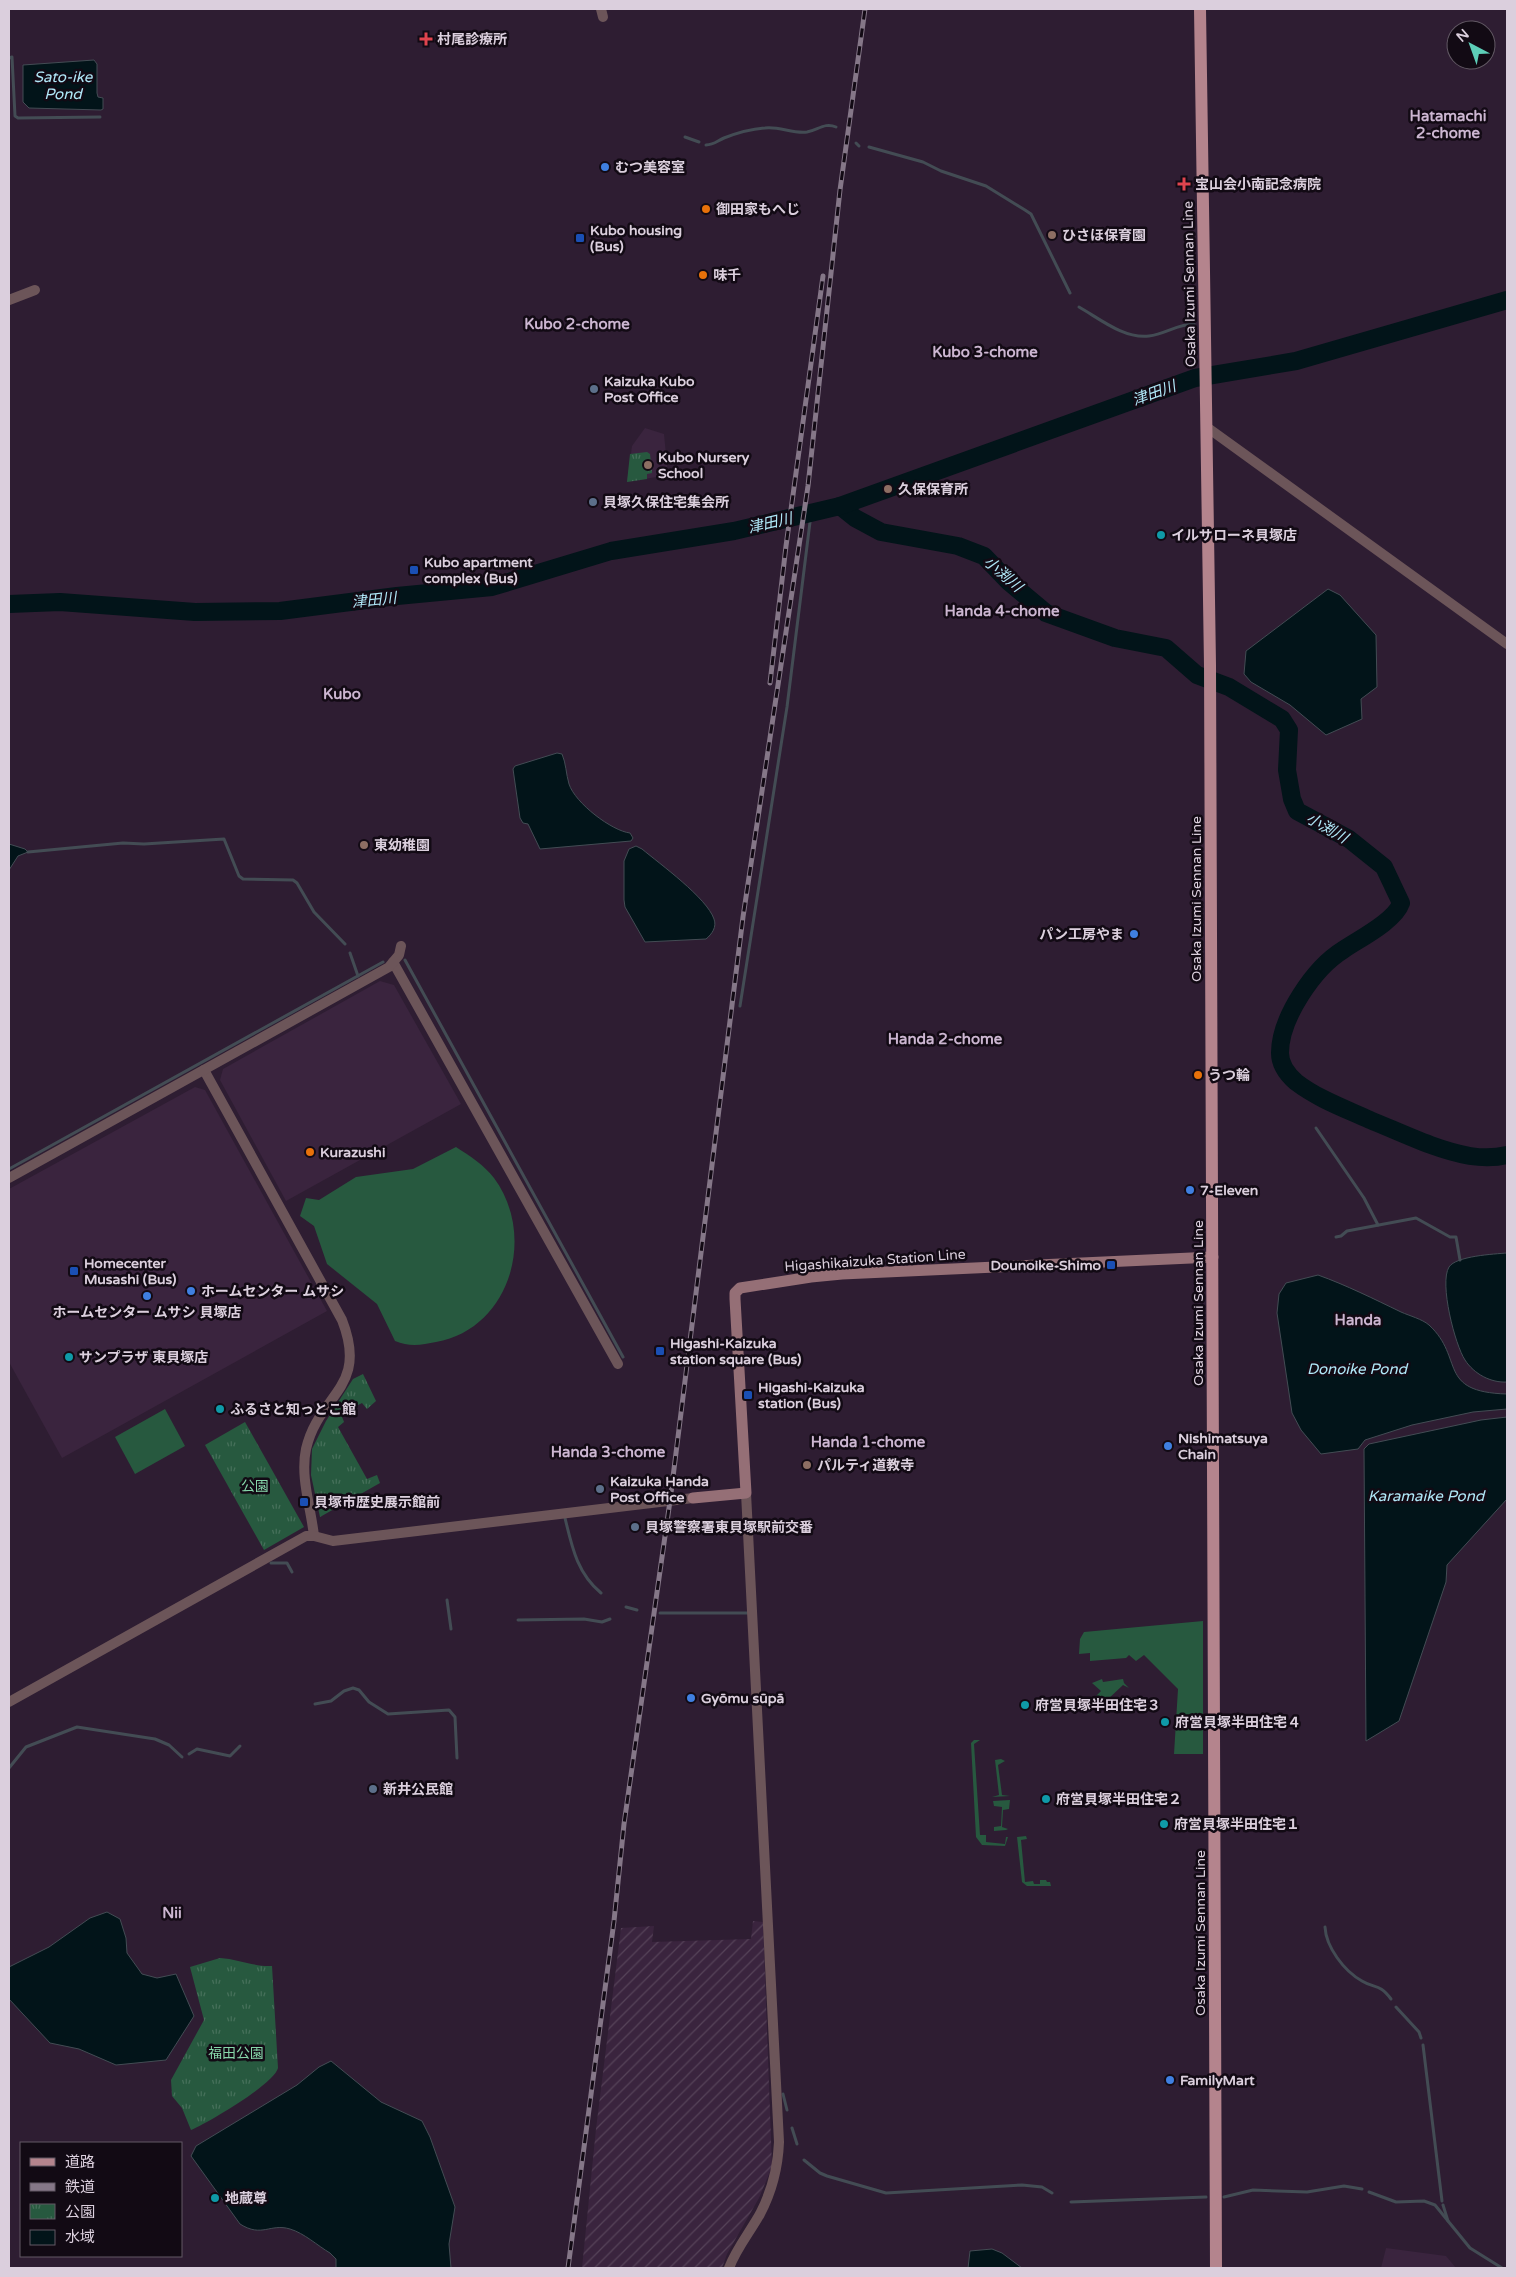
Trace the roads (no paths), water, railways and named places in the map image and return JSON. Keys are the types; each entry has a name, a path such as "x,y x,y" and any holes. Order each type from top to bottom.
{"main road":[{"name":"Osaka Izumi Sennan Line","path":"1200,9 1208,428 1210,664 1216,2268"},
{"name":"Higashikaizuka Station Line","path":"746,1493 735,1299 736,1293 740,1288 842,1274 1213,1257"},
{"path":"693,1498 746,1493"}],"street":[{"path":"9,300 35,290"},
{"path":"1208,428 1507,644"},
{"path":"9,1178 389,967 398,955 401,946"},
{"path":"393,962 618,1364"},
{"path":"204,1070 342,1320 348,1337 350,1358 348,1372 316,1424 306,1451 305,1476 314,1536"},
{"path":"729,2268 761,2212 772,2186 778,2166 779,2142 746,1493"},
{"path":"9,1702 306,1536 333,1541 693,1498"}],"water":[{"name":"Sato-ike Pond","path":"94,60 97,64 97,93 98,97 103,98 103,109 29,108 23,102 23,65"},
{"path":"1328,589 1340,595 1376,635 1377,687 1361,699 1362,719 1326,735 1290,705 1251,682 1244,674 1246,651"},
{"path":"557,753 562,754 569,784 579,799 604,822 630,833 633,838 631,841 540,849 528,824 523,823 520,818 513,769 515,766"},
{"path":"9,844 25,849 28,852 18,856 9,870"},
{"path":"636,846 682,882 710,911 715,925 712,933 706,939 645,942 625,907 624,900 624,861 629,849"},
{"path":"1507,1253 1507,1382 1501,1382 1483,1377 1465,1360 1453,1328 1447,1300 1446,1275 1449,1267 1459,1260 1476,1256"},
{"name":"Donoike Pond","path":"1318,1275 1429,1325 1440,1337 1461,1380 1470,1387 1485,1392 1507,1394 1507,1409 1473,1412 1412,1425 1365,1440 1358,1449 1321,1454 1301,1430 1292,1413 1277,1313 1279,1294 1286,1283"},
{"name":"Karamaike Pond","path":"1507,1417 1507,1499 1447,1565 1446,1582 1399,1721 1366,1741 1364,1449 1369,1444 1481,1420"},
{"path":"107,1912 120,1919 126,1938 127,1953 142,1974 157,1978 176,1974 194,2016 166,2060 116,2065 79,2049 50,2043 9,1999 9,1967 49,1947 90,1918"},
{"path":"331,2061 381,2102 422,2121 430,2137 455,2207 449,2244 451,2268 336,2268 336,2259 330,2253 295,2231 283,2228 254,2230 240,2224 191,2156 196,2146 297,2085 319,2067"},
{"path":"992,2249 1002,2253 1022,2268 968,2268 970,2251"}],"waterway":[{"path":"9,58 12,57 15,116 18,118 100,117"},
{"path":"706,145 749,130 776,128 807,132 828,125 836,127"},
{"path":"685,137 699,142"},
{"path":"856,143 859,146"},
{"path":"869,147 923,162 941,171 986,186 1031,214 1070,293"},
{"name":"津田川","path":"9,604 60,602 195,612 280,611 397,596 492,587 611,551 734,531 840,506 1195,378 1296,361 1507,300"},
{"path":"1079,307 1112,327 1140,336 1155,335 1194,324"},
{"name":"小渕川","path":"840,506 855,518 881,532 958,546 984,556 1008,581 1046,613 1115,638 1166,648 1197,675 1229,687 1282,719 1289,730 1287,770 1292,799 1297,811 1349,839 1384,867 1401,903 1392,916 1384,923 1332,958 1310,981 1292,1010 1286,1025 1280,1053 1283,1066 1296,1082 1313,1094 1419,1141 1470,1156 1498,1157 1507,1155"},
{"path":"740,1006 787,707 811,514"},
{"path":"28,852 123,843 144,844 224,839 239,876 243,879 293,880 297,883 314,912 345,944"},
{"path":"350,953 358,976"},
{"path":"405,960 623,1357"},
{"path":"9,1169 383,962"},
{"path":"1316,1128 1364,1198 1378,1225"},
{"path":"1336,1237 1341,1236 1347,1231 1416,1218 1450,1237 1456,1237 1460,1260"},
{"path":"565,1518 573,1549 581,1568 586,1577 601,1593"},
{"path":"271,1563 287,1563 292,1572"},
{"path":"447,1600 451,1629"},
{"path":"626,1607 637,1610"},
{"path":"660,1613 747,1613"},
{"path":"518,1620 584,1619 602,1622 610,1619"},
{"path":"315,1704 331,1701 344,1691 353,1688 359,1690 369,1702 388,1714 449,1710 455,1717 457,1758"},
{"path":"9,1768 26,1747 77,1727 155,1739 169,1745 182,1757"},
{"path":"189,1754 197,1749 230,1756 240,1746"},
{"path":"1325,1927 1332,1950 1343,1965 1355,1977 1380,1988 1391,1999"},
{"path":"1396,2007 1419,2032 1421,2038"},
{"path":"1423,2045 1442,2201"},
{"path":"783,2094 787,2110"},
{"path":"792,2128 797,2144"},
{"path":"804,2160 820,2173 827,2176 886,2193 1022,2185 1042,2187 1052,2193"},
{"path":"1224,2197 1253,2190 1307,2192 1344,2186 1362,2189"},
{"path":"1369,2192 1396,2202 1424,2201 1435,2205 1470,2248 1502,2268"},
{"path":"1071,2202 1206,2197"},
{"path":"1443,2205 1448,2221"}],"railway":[{"path":"568,2268 614,1921 624,1824 670,1501 743,917 808,486 840,190 865,9"},
{"path":"770,683 786,546 823,276"}],"place":[{"name":"村尾診療所","path":"426,39"},
{"name":"むつ美容室","path":"605,167"},
{"name":"宝山会小南記念病院","path":"1184,184"},
{"name":"御田家もへじ","path":"706,209"},
{"name":"ひさほ保育園","path":"1052,235"},
{"name":"Kubo housing (Bus)","path":"580,238"},
{"name":"味千","path":"703,275"},
{"name":"Kaizuka Kubo Post Office","path":"594,389"},
{"name":"Kubo Nursery School","path":"648,465"},
{"name":"久保保育所","path":"888,489"},
{"name":"貝塚久保住宅集会所","path":"593,502"},
{"name":"イルサローネ貝塚店","path":"1161,535"},
{"name":"Kubo apartment complex (Bus)","path":"414,570"},
{"name":"東幼稚園","path":"364,845"},
{"name":"パン工房やま","path":"1134,934"},
{"name":"うつ輪","path":"1198,1075"},
{"name":"Kurazushi","path":"310,1152"},
{"name":"7-Eleven","path":"1190,1190"},
{"name":"Dounoike-Shimo","path":"1111,1265"},
{"name":"Homecenter Musashi (Bus)","path":"74,1271"},
{"name":"ホームセンター ムサシ","path":"191,1291"},
{"name":"ホームセンター ムサシ 貝塚店","path":"147,1296"},
{"name":"Higashi-Kaizuka station square (Bus)","path":"660,1351"},
{"name":"サンプラザ 東貝塚店","path":"69,1357"},
{"name":"Higashi-Kaizuka station (Bus)","path":"748,1395"},
{"name":"ふるさと知っとこ館","path":"220,1409"},
{"name":"Nishimatsuya Chain","path":"1168,1446"},
{"name":"パルティ道教寺","path":"807,1465"},
{"name":"Kaizuka Handa Post Office","path":"600,1489"},
{"name":"貝塚市歴史展示館前","path":"304,1502"},
{"name":"貝塚警察署東貝塚駅前交番","path":"635,1527"},
{"name":"Gyōmu sūpā","path":"691,1698"},
{"name":"府営貝塚半田住宅３","path":"1025,1705"},
{"name":"府営貝塚半田住宅４","path":"1165,1722"},
{"name":"新井公民館","path":"373,1789"},
{"name":"府営貝塚半田住宅２","path":"1046,1799"},
{"name":"府営貝塚半田住宅１","path":"1164,1824"},
{"name":"FamilyMart","path":"1170,2080"},
{"name":"地蔵尊","path":"215,2198"}],"district":[{"name":"Hatamachi 2-chome","path":"1448,124"},
{"name":"Kubo 2-chome","path":"577,324"},
{"name":"Kubo 3-chome","path":"985,352"},
{"name":"Handa 4-chome","path":"1002,611"},
{"name":"Kubo","path":"342,694"},
{"name":"Handa 2-chome","path":"945,1039"},
{"name":"Handa","path":"1358,1320"},
{"name":"Handa 1-chome","path":"868,1442"},
{"name":"Handa 3-chome","path":"608,1452"},
{"name":"Nii","path":"172,1913"}],"park label":[{"name":"公園","path":"255,1486"},
{"name":"福田公園","path":"236,2053"}]}
